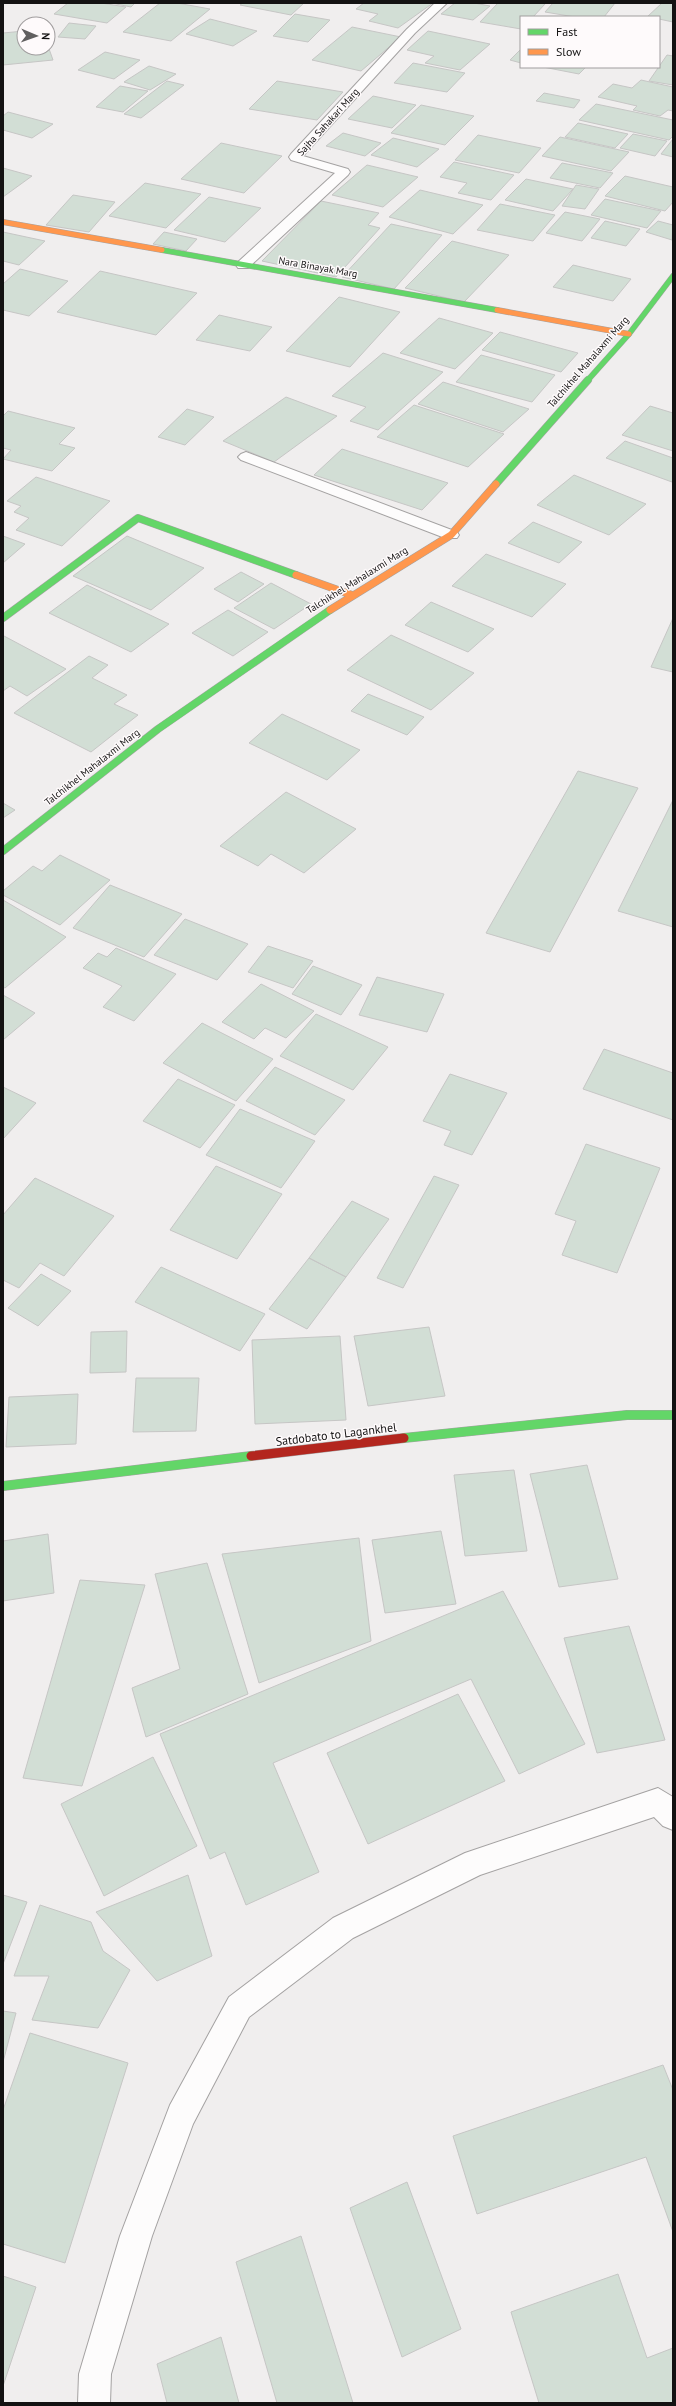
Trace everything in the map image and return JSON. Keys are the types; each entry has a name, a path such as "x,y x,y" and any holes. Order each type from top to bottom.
{"street":[{"name":"Sajha Sahakari Marg","path":"243,265 344,172 295,157 411,31 441,3"},
{"name":"Nara Binayak Marg","path":"3,222 629,334"},
{"name":"Talchikhel Mahalaxmi Marg","path":"3,851 158,729 352,594 452,535 629,334 673,276"},
{"path":"246,458 452,535"},
{"path":"3,618 138,518 352,594"},
{"name":"Satdobato to Lagankhel","path":"3,1486 462,1431 627,1415 673,1415"},
{"path":"94,2403 95,2374 136,2236 181,2116 239,2007 343,1928 475,1863 658,1802 673,1816"}],"building":[{"path":"68,3 101,3 126,7 107,23 54,14"},
{"path":"111,3 135,3 131,7"},
{"path":"160,3 177,3 210,9 171,41 123,32"},
{"path":"243,3 304,3 291,15 240,5"},
{"path":"364,3 433,3 398,28 369,21 378,14 356,9"},
{"path":"455,3 474,3 490,6 473,20 441,14"},
{"path":"498,3 545,4 534,16 520,16 520,29 480,22"},
{"path":"553,3 615,3 605,16 569,16 545,12"},
{"path":"662,3 673,3 673,22 660,19 660,16 648,16"},
{"path":"295,14 330,20 308,42 273,36"},
{"path":"210,19 257,31 233,46 186,34"},
{"path":"69,23 96,26 85,39 58,37"},
{"path":"352,27 401,37 361,71 312,60"},
{"path":"428,31 490,44 460,70 425,63 434,56 407,50"},
{"path":"16,32 16,56 52,56 53,60 3,65 3,33"},
{"path":"520,50 520,63 510,60"},
{"path":"105,52 140,60 114,79 78,70"},
{"path":"667,55 673,56 673,85 649,81 658,68 660,68 660,65"},
{"path":"413,63 465,73 447,92 394,83"},
{"path":"149,66 176,74 150,90 124,82"},
{"path":"548,68 585,68 579,74"},
{"path":"641,80 673,87 673,111 668,110 660,116 633,110 637,106 598,97 613,84 632,88"},
{"path":"167,81 184,85 141,118 124,114"},
{"path":"277,81 343,92 317,120 249,109"},
{"path":"120,86 148,91 123,112 96,107"},
{"path":"544,93 580,100 574,108 536,101"},
{"path":"373,96 416,105 392,128 348,119"},
{"path":"596,104 673,120 673,136 669,140 579,120"},
{"path":"421,105 474,116 445,145 391,133"},
{"path":"8,112 53,124 32,138 3,130 3,116"},
{"path":"578,123 628,134 615,148 565,137"},
{"path":"343,133 381,143 365,156 326,146"},
{"path":"633,134 667,141 655,156 620,148"},
{"path":"478,135 541,148 519,173 455,160"},
{"path":"560,137 629,152 611,171 542,156"},
{"path":"393,138 439,149 417,167 371,155"},
{"path":"673,139 673,157 661,154"},
{"path":"221,143 282,156 244,193 181,179"},
{"path":"454,162 514,175 491,200 458,193 467,183 440,177"},
{"path":"562,163 613,173 600,188 550,178"},
{"path":"367,165 418,177 383,207 332,195"},
{"path":"3,168 32,176 3,197"},
{"path":"625,176 673,187 673,202 665,211 605,196"},
{"path":"526,179 573,189 553,211 505,200"},
{"path":"145,183 201,194 166,228 109,216"},
{"path":"576,185 599,189 585,209 562,206"},
{"path":"420,190 483,205 453,234 389,217"},
{"path":"73,195 115,202 89,232 46,225"},
{"path":"209,197 261,208 225,242 174,230"},
{"path":"605,199 661,211 647,228 591,215"},
{"path":"321,201 379,213 368,225 380,228 336,277 262,261"},
{"path":"500,204 555,215 533,241 477,230"},
{"path":"565,212 600,219 582,241 546,233"},
{"path":"605,221 640,229 626,246 591,238"},
{"path":"658,221 673,225 672,240 646,232"},
{"path":"391,224 442,235 394,289 342,277"},
{"path":"3,232 45,241 19,265 3,261"},
{"path":"164,232 197,239 186,251 153,244"},
{"path":"452,241 509,255 464,302 405,288"},
{"path":"573,265 631,279 613,301 553,287"},
{"path":"20,269 68,281 29,316 3,310 3,284"},
{"path":"100,271 197,293 156,335 57,312"},
{"path":"339,297 400,312 350,367 286,351"},
{"path":"219,315 272,327 250,351 196,340"},
{"path":"439,318 493,333 455,369 400,353"},
{"path":"500,332 578,353 561,372 482,350"},
{"path":"383,353 443,372 378,430 350,421 366,407 332,396"},
{"path":"481,355 555,375 532,402 456,382"},
{"path":"443,382 529,409 503,432 418,404"},
{"path":"286,397 337,416 274,462 223,441"},
{"path":"414,405 504,434 468,467 377,437"},
{"path":"650,406 673,413 673,451 622,435"},
{"path":"187,409 214,417 185,445 158,437"},
{"path":"8,411 75,428 59,444 75,448 52,471 3,459 11,450 3,448 3,416"},
{"path":"625,441 673,458 672,482 606,458"},
{"path":"342,449 448,483 422,510 314,475"},
{"path":"574,475 646,504 609,535 537,505"},
{"path":"36,477 110,501 62,546 16,530 29,518 14,512 21,506 7,501"},
{"path":"533,522 582,542 559,563 508,543"},
{"path":"3,536 25,544 3,563"},
{"path":"127,536 204,568 151,610 73,576"},
{"path":"486,554 566,584 532,617 452,586"},
{"path":"241,572 264,584 238,602 214,589"},
{"path":"271,583 311,604 274,629 234,608"},
{"path":"87,585 169,624 131,652 49,613"},
{"path":"431,602 494,629 468,652 405,625"},
{"path":"228,610 268,632 233,656 192,633"},
{"path":"673,618 673,672 651,667"},
{"path":"391,635 474,673 431,710 347,670"},
{"path":"3,636 66,669 27,696 10,686 3,691"},
{"path":"89,656 108,665 92,678 127,695 114,704 138,715 91,752 14,713"},
{"path":"368,694 424,717 407,735 351,711"},
{"path":"282,714 360,750 327,780 249,743"},
{"path":"578,771 638,788 550,952 486,933"},
{"path":"286,792 356,829 304,873 271,854 258,866 220,846"},
{"path":"673,800 673,927 618,911"},
{"path":"3,803 15,810 3,818"},
{"path":"60,855 110,880 60,925 3,895 3,891 33,866 42,871"},
{"path":"110,885 182,914 144,957 73,928"},
{"path":"3,900 66,937 5,988 3,987"},
{"path":"185,919 248,944 217,980 154,955"},
{"path":"268,946 313,961 293,988 248,972"},
{"path":"116,948 176,974 134,1021 103,1007 122,986 83,968 98,953 107,957"},
{"path":"313,966 362,985 341,1015 292,994"},
{"path":"377,977 444,994 427,1032 359,1015"},
{"path":"261,984 314,1011 286,1038 265,1028 254,1039 222,1022"},
{"path":"3,995 35,1013 3,1040"},
{"path":"316,1014 388,1047 353,1090 280,1056"},
{"path":"202,1023 273,1059 236,1101 163,1063"},
{"path":"604,1049 673,1073 673,1120 583,1089"},
{"path":"275,1067 345,1100 315,1135 246,1101"},
{"path":"450,1074 507,1093 472,1155 444,1145 451,1131 423,1121"},
{"path":"178,1079 235,1105 200,1148 143,1121"},
{"path":"3,1087 36,1103 3,1139"},
{"path":"240,1109 315,1141 281,1188 206,1155"},
{"path":"586,1144 660,1168 617,1273 562,1255 576,1221 555,1214"},
{"path":"216,1166 282,1194 237,1259 170,1230"},
{"path":"434,1176 459,1185 403,1288 377,1278"},
{"path":"35,1178 114,1216 64,1276 40,1263 19,1288 3,1280 3,1215"},
{"path":"352,1201 389,1219 346,1277 309,1258"},
{"path":"309,1258 346,1277 307,1329 269,1309"},
{"path":"161,1267 265,1314 240,1351 135,1302"},
{"path":"41,1274 71,1291 38,1326 8,1308"},
{"path":"429,1327 445,1396 368,1406 354,1336"},
{"path":"127,1331 126,1372 90,1373 91,1332"},
{"path":"340,1336 346,1420 255,1424 252,1340"},
{"path":"136,1378 199,1378 196,1431 133,1432"},
{"path":"78,1394 76,1444 6,1447 9,1397"},
{"path":"587,1465 618,1579 559,1587 530,1474"},
{"path":"514,1470 527,1551 465,1556 454,1475"},
{"path":"441,1531 456,1604 385,1613 372,1540"},
{"path":"48,1534 54,1593 3,1601 3,1541"},
{"path":"359,1538 371,1641 259,1683 222,1554"},
{"path":"207,1563 248,1694 146,1737 132,1688 180,1669 155,1574"},
{"path":"80,1580 145,1585 82,1786 23,1778"},
{"path":"503,1591 585,1744 519,1774 471,1679 273,1763 319,1872 246,1905 225,1852 210,1859 160,1734"},
{"path":"629,1626 665,1740 597,1753 564,1638"},
{"path":"458,1694 505,1781 368,1844 327,1753"},
{"path":"153,1757 197,1846 104,1896 61,1804"},
{"path":"188,1875 212,1956 157,1981 96,1912"},
{"path":"3,1895 27,1902 3,1964"},
{"path":"40,1905 91,1922 103,1951 130,1970 98,2028 32,2020 49,1976 14,1976"},
{"path":"3,2011 16,2013 3,2062"},
{"path":"30,2033 128,2063 65,2263 3,2244 3,2110"},
{"path":"663,2065 673,2090 673,2232 646,2157 477,2214 453,2136"},
{"path":"407,2182 461,2329 402,2357 350,2208"},
{"path":"301,2236 353,2403 277,2403 236,2262"},
{"path":"618,2274 647,2358 673,2348 673,2403 539,2403 511,2312"},
{"path":"3,2276 36,2287 3,2386"},
{"path":"221,2337 239,2403 167,2403 157,2364"}],"traffic: fast":[{"path":"162,250 497,310"},
{"path":"496,484 629,334 673,276"},
{"path":"3,618 138,518 296,575"},
{"path":"3,851 158,729 330,610"},
{"path":"404,1438 627,1415 673,1415"},
{"path":"3,1486 251,1456"}],"traffic: slow":[{"path":"3,222 162,250"},
{"path":"497,310 629,334"},
{"path":"330,610 451,535 496,484"},
{"path":"296,575 352,595"}],"traffic: jam":[{"path":"251,1456 404,1438"}]}
